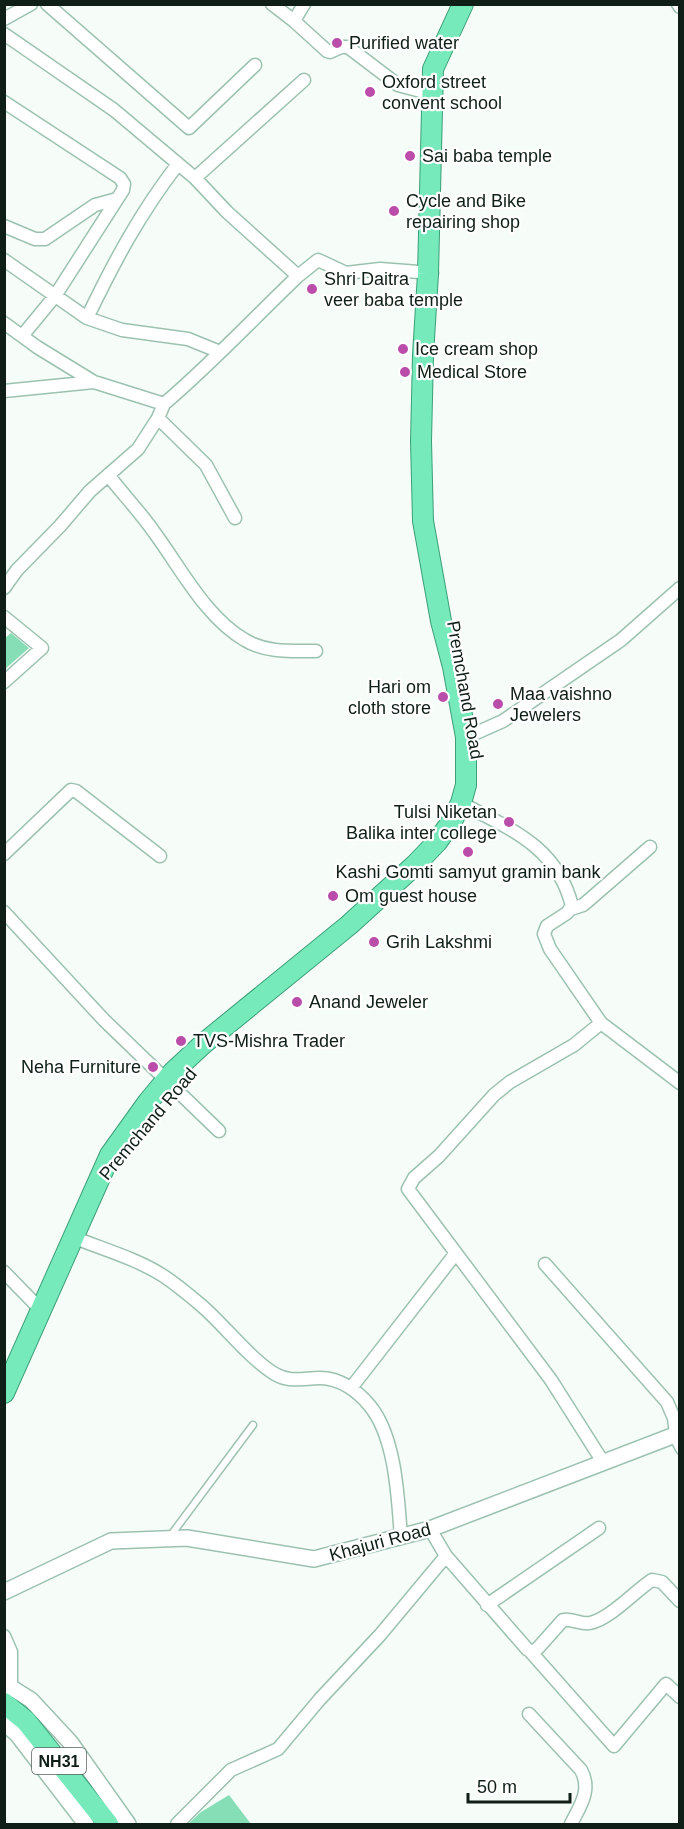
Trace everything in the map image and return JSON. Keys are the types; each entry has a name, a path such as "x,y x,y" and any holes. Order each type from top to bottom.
{"highway":[{"name":"Premchand Road","path":"4,1393 110,1155 203,1044 349,925 415,865 437,842 452,820 467,806 478,788 476,733 446,587 437,530 430,406 433,273 433,69 463,4"},
{"name":"Premchand Road","path":"447,37 433,273 421,405 423,521 441,621 453,667 466,737 467,806"},
{"name":"NH31","path":"6,1693 108,1824"}],"street":[{"path":"4,19 31,4"},
{"path":"47,4 189,128 193,127 255,65"},
{"path":"272,4 327,51 348,47 398,85 432,94"},
{"path":"294,21 304,4"},
{"path":"4,34 114,110 195,178 227,212 298,276"},
{"path":"195,178 304,80"},
{"path":"4,102 123,181 124,187 56,296 22,336"},
{"path":"87,318 140,216 178,164"},
{"path":"4,226 35,239 45,239 94,205 117,200"},
{"path":"4,260 87,318 122,330 188,339 220,352"},
{"path":"4,588 17,570 90,491 138,449 158,418 164,404 198,376 298,276 318,260 346,273 380,269 433,273"},
{"path":"4,323 94,382 164,404"},
{"path":"4,392 94,382"},
{"path":"158,418 206,465 235,518"},
{"path":"108,475 153,530 197,593 231,631 259,647 316,651"},
{"path":"476,733 502,721 621,640 680,588"},
{"path":"4,617 42,648 4,682"},
{"path":"4,854 70,790 76,791 160,856"},
{"path":"467,806 512,830 542,850 554,866 572,903 571,909"},
{"path":"650,847 583,905 571,909 547,926 544,934 550,949 601,1023 677,1077"},
{"path":"4,912 104,1020 219,1131"},
{"path":"601,1023 574,1045 532,1069 494,1095 439,1156 408,1186 409,1192 550,1380 603,1462"},
{"path":"74,1237 162,1275 202,1306 275,1374 295,1380 321,1378 335,1380 351,1388 372,1407 387,1441 397,1491 401,1538"},
{"path":"351,1388 456,1253"},
{"path":"545,1264 667,1402 674,1418 676,1434"},
{"path":"4,1272 41,1310"},
{"name":"Khajuri Road","path":"4,1592 111,1541 187,1538 314,1559 430,1530 676,1434"},
{"path":"487,1605 599,1528"},
{"path":"430,1530 446,1556 487,1605 614,1746 666,1684 680,1697"},
{"path":"177,1824 231,1770 278,1749 320,1699 380,1635 446,1556"},
{"path":"530,1651 535,1651 563,1620 585,1624 597,1621 652,1580 662,1582 680,1601"},
{"path":"4,1636 10,1652 6,1693 31,1700 70,1742 128,1824"},
{"path":"529,1714 581,1770 586,1779 585,1794 571,1824"},
{"path":"4,1723 17,1734 86,1824"}],"lane":[{"path":"169,1538 253,1425"},
{"path":"676,1434 680,1451"}],"building":[{"path":"11,633 29,648 4,670 4,639"},
{"path":"229,1795 251,1824 188,1824 201,1812"}],"place":[{"name":"Purified water","path":"337,43"},
{"name":"Oxford street convent school","path":"370,92"},
{"name":"Sai baba temple","path":"410,156"},
{"name":"Cycle and Bike repairing shop","path":"394,211"},
{"name":"Shri Daitra veer baba temple","path":"312,289"},
{"name":"Ice cream shop","path":"403,349"},
{"name":"Medical Store","path":"405,372"},
{"name":"Hari om cloth store","path":"443,697"},
{"name":"Maa vaishno Jewelers","path":"498,704"},
{"name":"Tulsi Niketan Balika inter college","path":"509,822"},
{"name":"Kashi Gomti samyut gramin bank","path":"468,852"},
{"name":"Om guest house","path":"333,896"},
{"name":"Grih Lakshmi","path":"374,942"},
{"name":"Anand Jeweler","path":"297,1002"},
{"name":"TVS-Mishra Trader","path":"181,1041"},
{"name":"Neha Furniture","path":"153,1067"}]}
